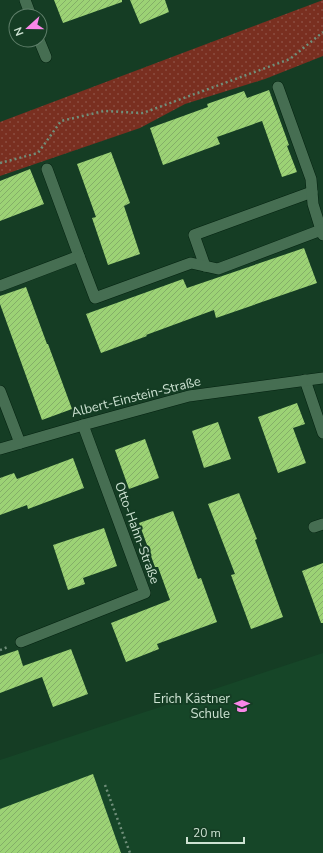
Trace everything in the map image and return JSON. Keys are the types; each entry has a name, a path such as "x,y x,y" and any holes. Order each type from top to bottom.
{"street":[{"path":"42,48 46,57"},
{"path":"47,169 95,298 191,263 218,269 322,232 313,204 311,179 278,87"},
{"path":"206,266 194,235 312,192"},
{"path":"0,286 79,256"},
{"name":"Albert-Einstein-Straße","path":"0,449 189,396 323,378"},
{"path":"305,380 323,433"},
{"path":"0,391 20,443"},
{"name":"Otto-Hahn-Straße","path":"21,642 145,593 83,425"}],"path":[{"path":"0,163 38,153 60,121 104,111 143,113 290,60 323,32"},
{"path":"105,785 130,853"}],"shaded area":[{"path":"323,0 323,56 265,79 185,104 140,128 0,176 0,122"},
{"name":"Erich Kästner Schule","path":"323,653 323,853 0,853 0,760"}],"building":[{"path":"54,0 122,0 122,2 63,23"},
{"path":"130,0 165,0 169,12 140,24"},
{"path":"269,90 297,172 282,177 262,121 217,137 220,144 163,165 150,128 208,107 207,104 244,91 247,98"},
{"path":"111,152 130,203 124,206 140,254 108,265 92,218 96,217 77,164"},
{"path":"30,169 44,204 0,221 0,181"},
{"path":"304,248 317,283 216,318 214,310 101,353 86,314 183,279 187,288"},
{"path":"26,287 72,409 42,420 0,304 0,296"},
{"path":"297,403 305,424 293,428 306,463 278,473 258,417"},
{"path":"218,422 231,459 204,468 192,431"},
{"path":"145,439 159,478 129,489 115,450"},
{"path":"73,458 84,488 28,509 27,505 0,515 0,478 14,473 17,479"},
{"path":"239,493 257,539 255,540 283,617 251,629 231,575 235,574 208,504"},
{"path":"173,511 198,579 201,578 217,622 157,644 159,649 126,662 111,623 170,600 158,567 155,567 139,523"},
{"path":"104,528 117,566 83,578 85,584 68,590 53,545"},
{"path":"323,563 323,623 321,623 302,571"},
{"path":"71,649 88,694 53,707 42,677 0,693 0,656 18,650 23,666"},
{"path":"93,774 121,853 0,853 0,809"}],"place":[{"name":"Erich Kästner Schule","path":"242,706"}]}
